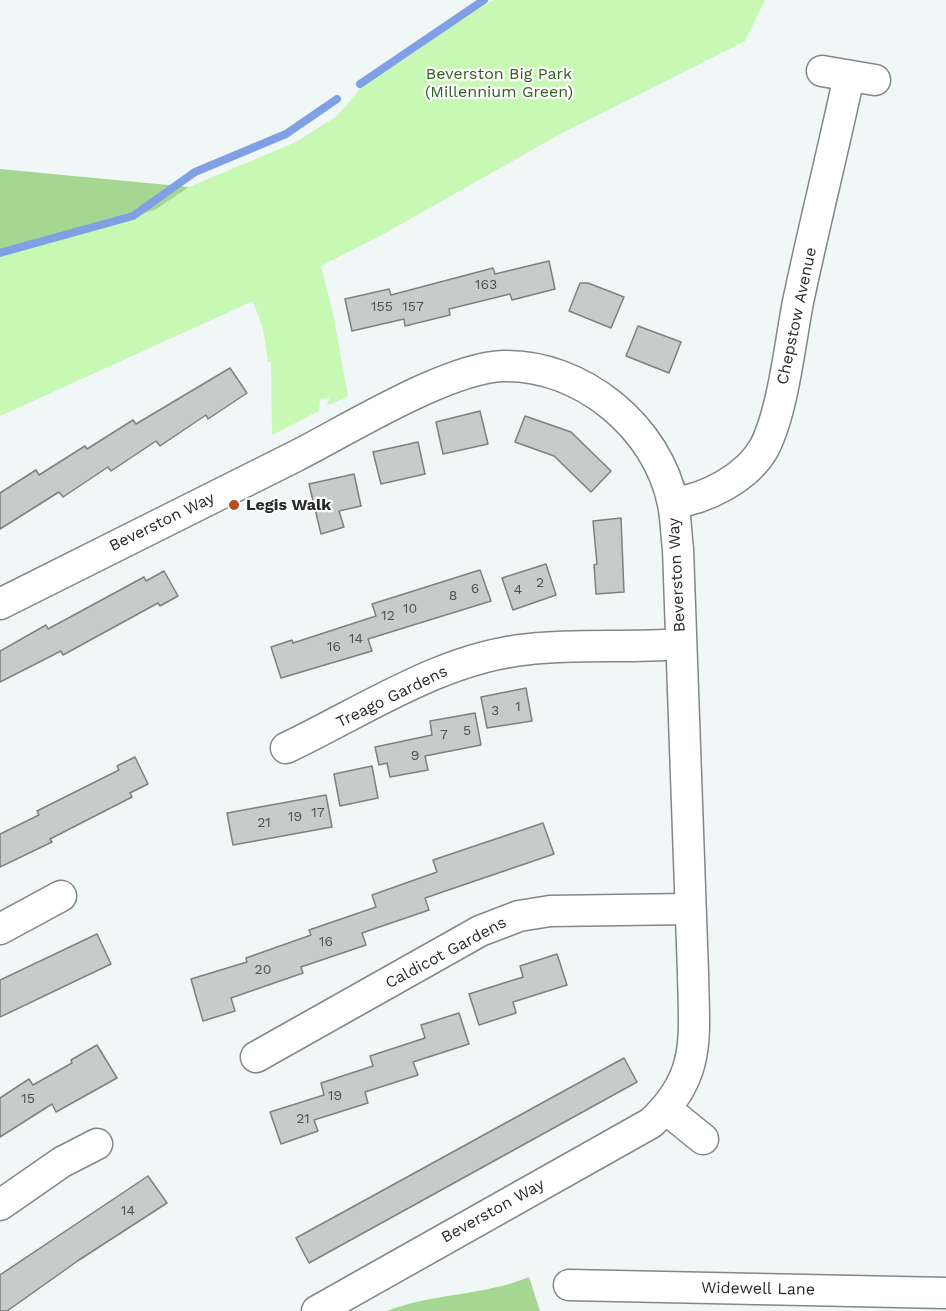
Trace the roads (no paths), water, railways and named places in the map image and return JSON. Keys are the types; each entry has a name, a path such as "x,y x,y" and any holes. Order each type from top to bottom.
{"street":[{"name":"Chepstow Avenue","path":"673,503 688,501 719,489 743,471 764,448 779,402 849,75"},
{"name":"Beverston Way","path":"0,604 402,401 476,369 503,366 532,368 566,377 595,392 615,408 650,449 662,473 673,503 678,549 693,973 692,1057 686,1078 666,1109 651,1123 317,1311"},
{"name":"Treago Gardens","path":"286,748 407,686 476,660 529,649 681,644"},
{"path":"0,929 61,896"},
{"name":"Caldicot Gardens","path":"256,1057 480,932 519,916 550,911 690,909"},
{"path":"666,1109 703,1139"},
{"path":"0,1205 62,1162 97,1144"},
{"name":"Widewell Lane","path":"569,1285 946,1293"}],"waterway":[{"path":"360,84 484,0"},
{"path":"0,253 133,216 195,172 286,134 337,99"}],"place":[{"name":"Legis Walk","path":"234,505"}],"park label":[{"name":"Beverston Big Park (Millennium Green)","path":"499,83"}]}
